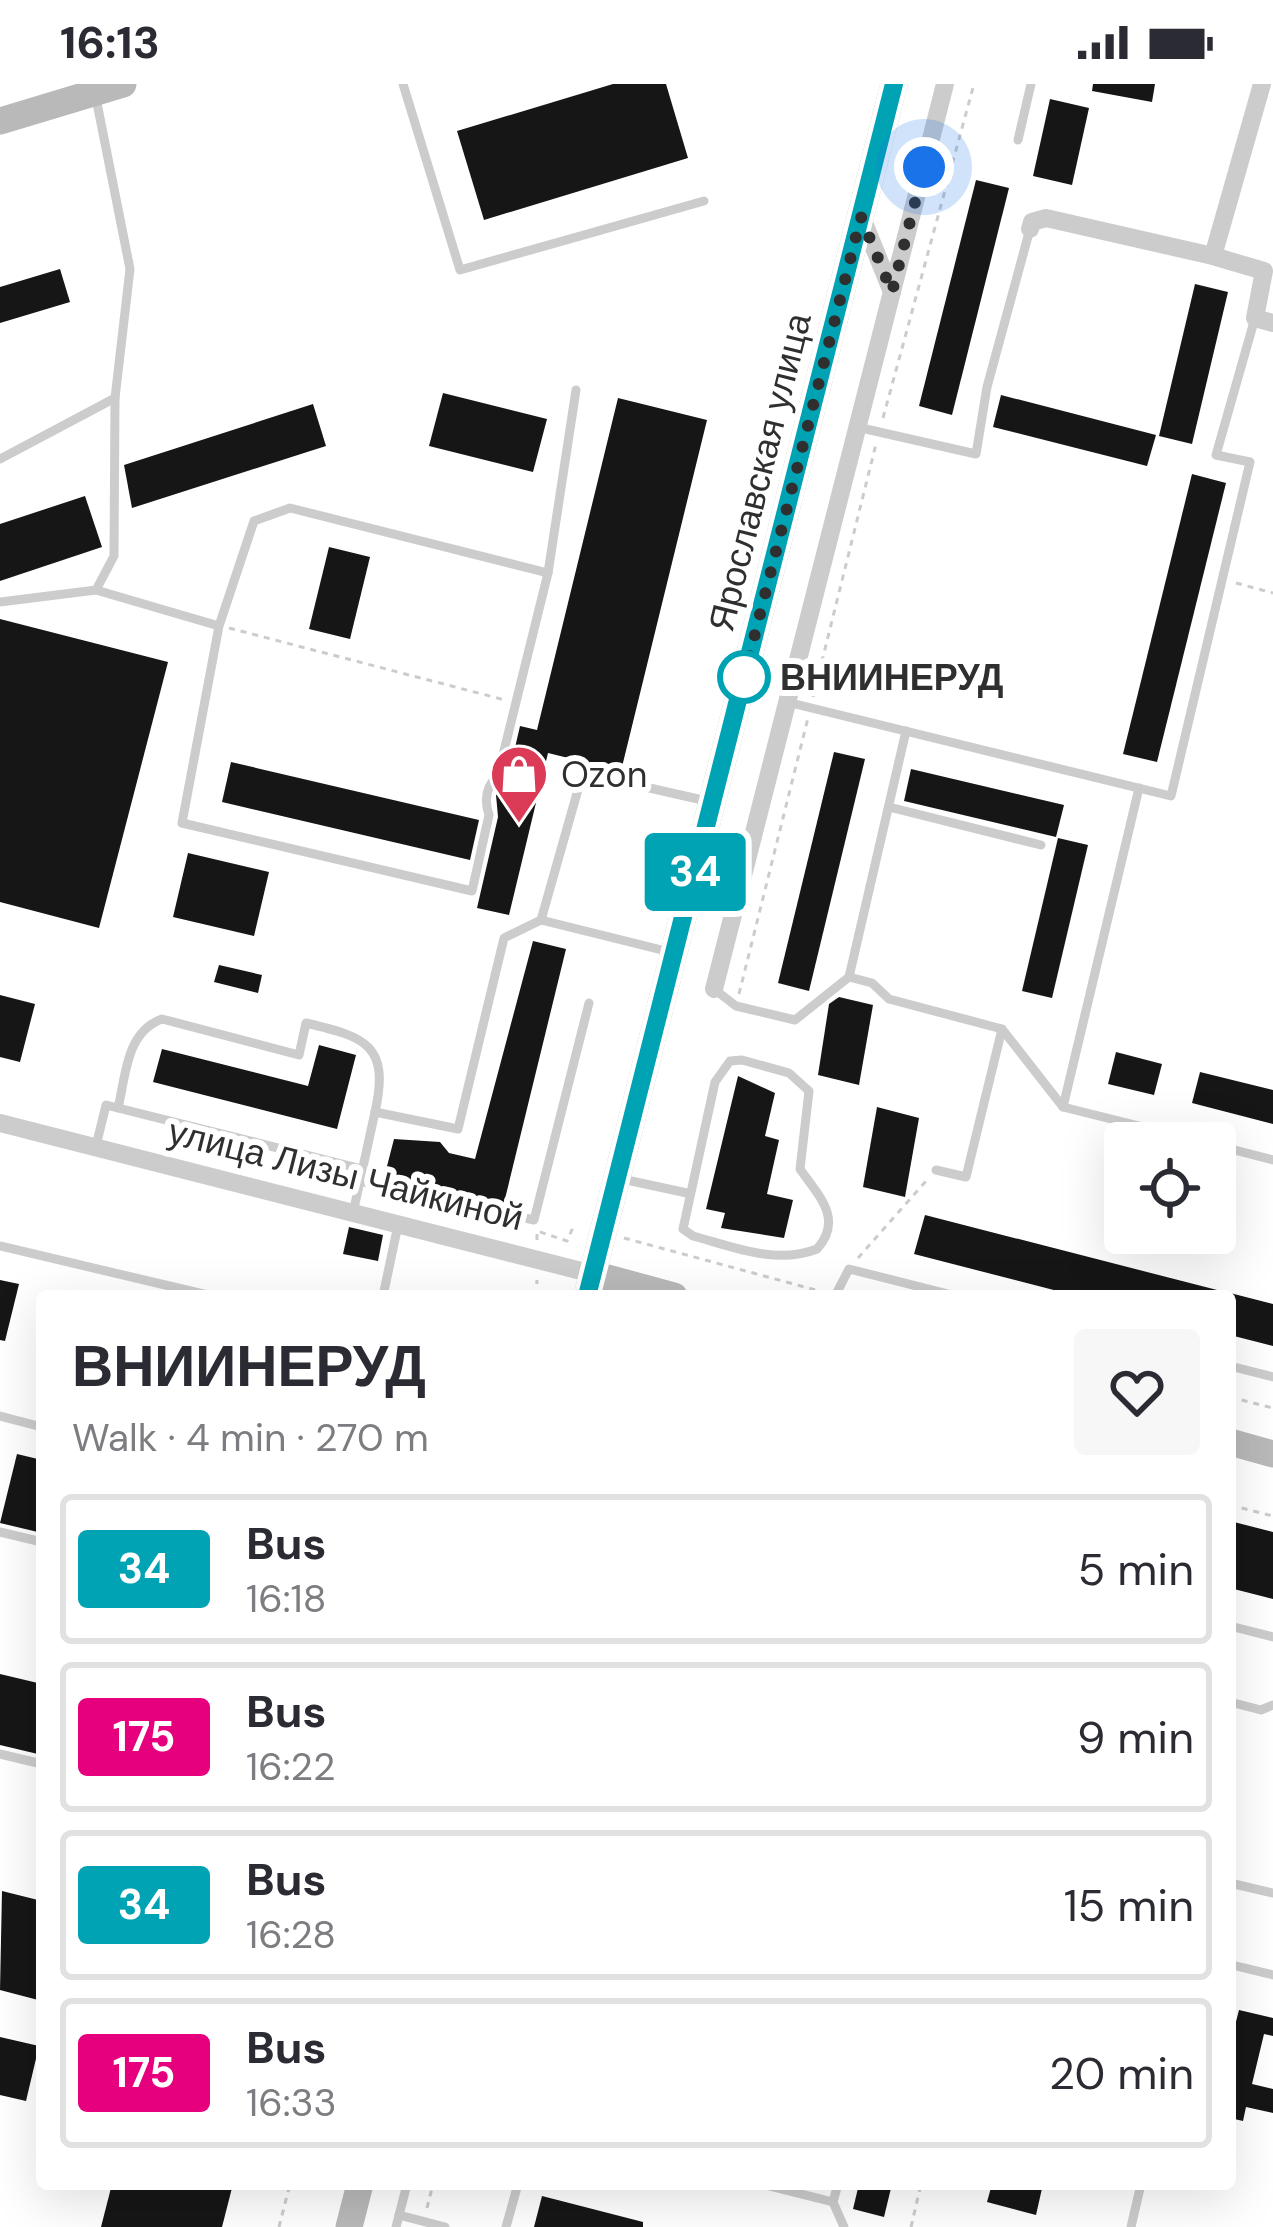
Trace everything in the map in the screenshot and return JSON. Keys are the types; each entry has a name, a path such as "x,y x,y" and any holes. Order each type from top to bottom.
{"main road":[{"path":"0,121 123,84"},
{"name":"Ярославская улица","path":"590,1285 861,217 886,89"},
{"name":"улица Лизы Чайкиной","path":"590,1285 628,1290"},
{"path":"1236,1444 1273,1454"},
{"path":"349,2227 358,2190"}],"street":[{"path":"714,989 945,84"},
{"path":"1213,256 1267,85"},
{"path":"861,217 892,292"},
{"path":"1030,229 1046,218 1264,271 1264,320"},
{"name":"улица Лизы Чайкиной","path":"0,1123 398,1225 590,1285"}],"lane":[{"path":"403,84 460,271 704,202"},
{"path":"1018,140 1031,84"},
{"path":"94,93 130,269 116,398 114,556 96,590"},
{"path":"857,427 976,454 987,387 1030,229"},
{"path":"787,702 1171,796 1250,462 1216,455 1264,320"},
{"path":"548,573 290,508 254,521 219,626 182,823 472,892 489,815 485,803 490,782 499,775 548,573 576,390"},
{"path":"0,459 116,398"},
{"path":"0,602 96,590 219,626"},
{"path":"714,989 736,1006 795,1019 849,976 906,731"},
{"path":"542,920 581,779 592,775 712,802"},
{"path":"1063,1107 1139,788"},
{"path":"889,807 1041,844"},
{"path":"375,1112 458,1130 504,938 542,920 674,953"},
{"path":"849,976 872,983 889,999 1002,1029 1063,1107 1123,1122"},
{"path":"96,1147 106,1105 534,1220 589,1004"},
{"path":"118,1108 135,1037 146,1025 162,1019 299,1055 306,1023 355,1034 373,1049 383,1076 353,1213"},
{"path":"936,1170 966,1177 1002,1029"},
{"path":"742,1060 800,1080 809,1107 799,1149 800,1169 825,1202 830,1224 818,1249 798,1257 771,1256 693,1236 682,1218 687,1193 721,1069 742,1060"},
{"path":"1236,1150 1273,1160"},
{"path":"617,1178 687,1193"},
{"path":"384,1290 398,1225"},
{"path":"0,1246 187,1290"},
{"path":"838,1290 849,1269 932,1290"},
{"path":"1236,1368 1273,1377"},
{"path":"0,1416 36,1425"},
{"path":"0,1532 36,1541"},
{"path":"1236,1627 1273,1636"},
{"path":"1236,1704 1261,1710 1273,1705"},
{"path":"0,1754 36,1763"},
{"path":"1236,1884 1273,1893"},
{"path":"1236,1966 1273,1976"},
{"path":"405,2190 397,2221 446,2227"},
{"path":"506,2227 516,2190"},
{"path":"786,2190 833,2202"},
{"path":"836,2190 833,2202 844,2227"},
{"path":"1131,2227 1140,2190"}],"path":[{"path":"814,694 974,84"},
{"path":"1240,563 1235,584 1273,592"},
{"path":"219,626 518,703"},
{"path":"736,1006 807,721"},
{"path":"849,1269 936,1170"},
{"path":"622,1238 816,1290"},
{"path":"667,1262 671,1250"},
{"path":"1236,1399 1273,1408"},
{"path":"1236,1507 1273,1516"},
{"path":"279,2227 288,2190"},
{"path":"424,2222 432,2190"},
{"path":"911,2227 920,2190"}],"building":[{"path":"613,84 666,84 688,158 484,220 457,131"},
{"path":"1093,84 1155,84 1152,102 1092,91"},
{"path":"1050,99 1089,108 1072,185 1033,176"},
{"path":"976,180 1009,188 952,415 919,406"},
{"path":"60,269 70,302 0,323 0,287"},
{"path":"1195,284 1228,292 1192,444 1159,436"},
{"path":"443,393 547,419 533,472 429,446"},
{"path":"1001,395 1156,435 1147,466 993,427"},
{"path":"618,398 707,420 621,771 548,753 509,915 477,908 498,817 496,795 505,791 520,726 537,730"},
{"path":"313,404 326,446 132,508 124,465"},
{"path":"1192,474 1226,483 1157,762 1123,754"},
{"path":"85,496 102,547 0,581 0,524"},
{"path":"329,547 370,557 350,639 309,629"},
{"path":"0,619 168,662 99,928 0,902"},
{"path":"834,752 865,759 809,991 778,983"},
{"path":"231,762 479,820 470,860 222,802"},
{"path":"911,769 1064,805 1056,837 904,801"},
{"path":"1058,838 1088,845 1052,998 1022,991"},
{"path":"188,853 269,872 254,936 173,917"},
{"path":"533,941 566,949 504,1203 385,1174 394,1139 440,1142 449,1153 475,1159"},
{"path":"219,965 262,975 258,993 214,982"},
{"path":"0,995 35,1004 20,1062 0,1057"},
{"path":"839,997 873,1005 859,1085 818,1075 829,1004"},
{"path":"319,1045 356,1055 337,1129 153,1082 162,1049 308,1086"},
{"path":"1116,1052 1162,1064 1154,1095 1108,1084"},
{"path":"1200,1072 1273,1090 1273,1124 1192,1103"},
{"path":"738,1076 775,1093 765,1136 779,1140 767,1194 793,1200 784,1238 721,1228 725,1213 706,1209"},
{"path":"877,1107 919,1118 905,1197 863,1187"},
{"path":"925,1215 1217,1290 1054,1290 914,1254"},
{"path":"349,1227 383,1235 378,1261 343,1254"},
{"path":"0,1280 19,1284 5,1341 0,1340"},
{"path":"1236,1295 1273,1304 1273,1346 1236,1337"},
{"path":"17,1454 36,1459 36,1532 0,1523"},
{"path":"1236,1523 1273,1532 1273,1599 1236,1590"},
{"path":"0,1674 36,1683 36,1754 0,1745"},
{"path":"2,1891 36,1900 36,1999 0,1990"},
{"path":"1239,2010 1273,2018 1273,2036 1264,2034 1252,2084 1273,2089 1273,2113 1246,2107 1243,2121 1236,2119"},
{"path":"0,2037 36,2045 26,2101 0,2095"},
{"path":"110,2190 231,2190 222,2227 101,2227"},
{"path":"858,2190 891,2190 884,2217 853,2209"},
{"path":"990,2190 1042,2190 1036,2215 987,2202"},
{"path":"542,2196 643,2222 643,2227 534,2227"}],"bus line":[{"name":"34","path":"589,1290 894,84"}],"place":[{"name":"ВНИИНЕРУД","path":"744,677"},
{"name":"Ozon","path":"519,825"}],"route":[{"path":"744,677 861,217 892,292 924,167"}]}
